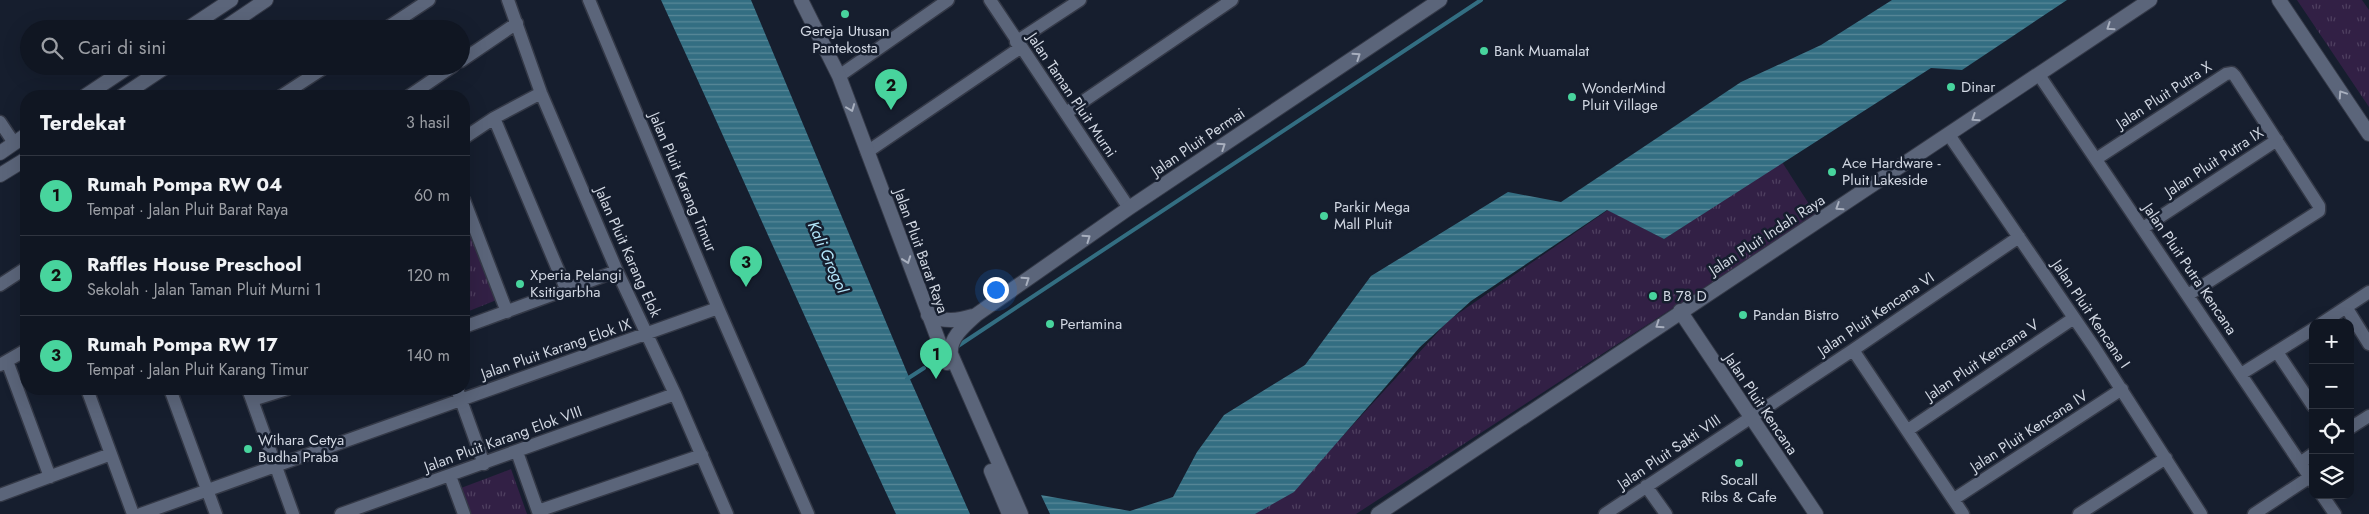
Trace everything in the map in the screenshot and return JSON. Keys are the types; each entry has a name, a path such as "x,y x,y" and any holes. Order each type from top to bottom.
{"street":[{"path":"201,20 231,0"},
{"path":"236,20 266,0"},
{"path":"399,20 429,0"},
{"name":"Jalan Pluit Karang Elok","path":"508,0 542,93 617,271 675,394 725,514"},
{"name":"Jalan Pluit Karang Timur","path":"589,0 718,308 808,514"},
{"name":"Jalan Pluit Barat Raya","path":"801,0 839,76 928,315 1009,514"},
{"path":"839,76 948,0"},
{"name":"Jalan Taman Pluit Murni","path":"990,0 1018,45 1129,208"},
{"path":"867,152 1080,0"},
{"path":"1066,113 1232,0"},
{"name":"Jalan Pluit Permai","path":"976,314 1129,208 1440,0"},
{"name":"Jalan Pluit Indah Raya","path":"1383,513 1680,311 1949,136 2150,0"},
{"path":"2279,0 2369,134"},
{"path":"470,55 517,23"},
{"name":"Jalan Pluit Putra X","path":"2096,160 2229,72 2235,76 2277,140"},
{"path":"94,90 116,75"},
{"path":"129,90 135,75"},
{"path":"131,90 154,75"},
{"path":"290,90 313,75"},
{"path":"418,90 440,75"},
{"name":"Jalan Pluit Putra Kencana","path":"2039,75 2309,477"},
{"path":"470,134 494,118 542,93"},
{"path":"494,118 567,291"},
{"path":"0,122 20,139 0,152"},
{"name":"Jalan Pluit Kencana I","path":"1949,136 2122,389 2202,514"},
{"path":"2188,295 2319,211 2319,206 2277,140"},
{"name":"Jalan Pluit Putra IX","path":"2143,228 2277,140"},
{"path":"0,175 20,163"},
{"path":"470,216 507,312"},
{"name":"Jalan Pluit Kencana VI","path":"1751,417 2019,237"},
{"path":"470,325 567,291 617,271"},
{"path":"0,285 20,272"},
{"path":"2328,319 2369,292"},
{"path":"2346,307 2369,344"},
{"name":"Jalan Pluit Karang Elok IX","path":"470,391 648,334 718,308"},
{"name":"Jalan Pluit Kencana","path":"1680,311 1816,514"},
{"path":"928,315 939,320 951,321 976,314"},
{"name":"Jalan Pluit Barat Raya","path":"976,314 956,336 950,348 950,354 1021,514"},
{"name":"Jalan Pluit Kencana V","path":"1908,430 2074,318"},
{"path":"2241,374 2309,332"},
{"path":"1853,350 1963,514"},
{"path":"2277,352 2309,400"},
{"path":"20,354 4,363 50,477"},
{"name":"Jalan Pluit Kencana IV","path":"1954,499 2122,389"},
{"name":"Jalan Pluit Karang Elok VIII","path":"341,514 675,394"},
{"path":"89,395 133,514"},
{"path":"172,395 216,514"},
{"path":"250,395 293,514"},
{"name":"Jalan Pluit Karang Elok IX","path":"141,514 275,466 456,395"},
{"path":"459,395 484,464"},
{"path":"2354,425 2369,416"},
{"name":"Jalan Pluit Sakti VIII","path":"1605,514 1751,417"},
{"path":"517,452 539,512 702,455"},
{"path":"0,495 111,454"},
{"path":"2300,463 2309,457"},
{"path":"2079,514 2166,458"},
{"path":"450,476 464,514"},
{"path":"2254,514 2309,481"},
{"path":"1646,486 1666,514"},
{"path":"2325,499 2335,514"}],"green space":[{"path":"2297,0 2362,0 2369,10 2369,107"},
{"path":"1782,162 1816,215 1356,514 1234,514 1318,463 1449,320 1608,210 1664,239"},
{"path":"470,224 499,299 470,311"},
{"path":"511,469 527,514 470,514 461,488"}],"water":[{"name":"Kali Grogol","path":"661,0 751,0 909,377 970,514 896,514"},
{"path":"1892,0 2067,0 1962,70 1931,68 1664,239 1607,210 1471,301 1420,347 1294,492 1255,514 1050,514 1041,495 1130,511 1173,497 1197,452 1224,415 1305,365 1371,276 1508,192 1561,202 1741,82 1821,45"}],"waterway":[{"path":"955,348 1481,0"},
{"path":"907,379 924,368"}],"place":[{"name":"Gereja Utusan Pantekosta","path":"845,14"},
{"name":"Bank Muamalat","path":"1484,51"},
{"name":"Dinar","path":"1951,87"},
{"name":"WonderMind Pluit Village","path":"1572,97"},
{"name":"Raffles House Preschool","path":"891,110"},
{"name":"Ace Hardware - Pluit Lakeside","path":"1832,172"},
{"name":"Parkir Mega Mall Pluit","path":"1324,216"},
{"name":"Xperia Pelangi Ksitigarbha","path":"520,284"},
{"name":"Rumah Pompa RW 17","path":"746,287"},
{"name":"B 78 D","path":"1653,296"},
{"name":"Pandan Bistro","path":"1743,315"},
{"name":"Pertamina","path":"1050,324"},
{"name":"Rumah Pompa RW 04","path":"936,379"},
{"name":"Wihara Cetya Budha Praba","path":"248,449"},
{"name":"Socall Ribs & Cafe","path":"1739,463"}]}
